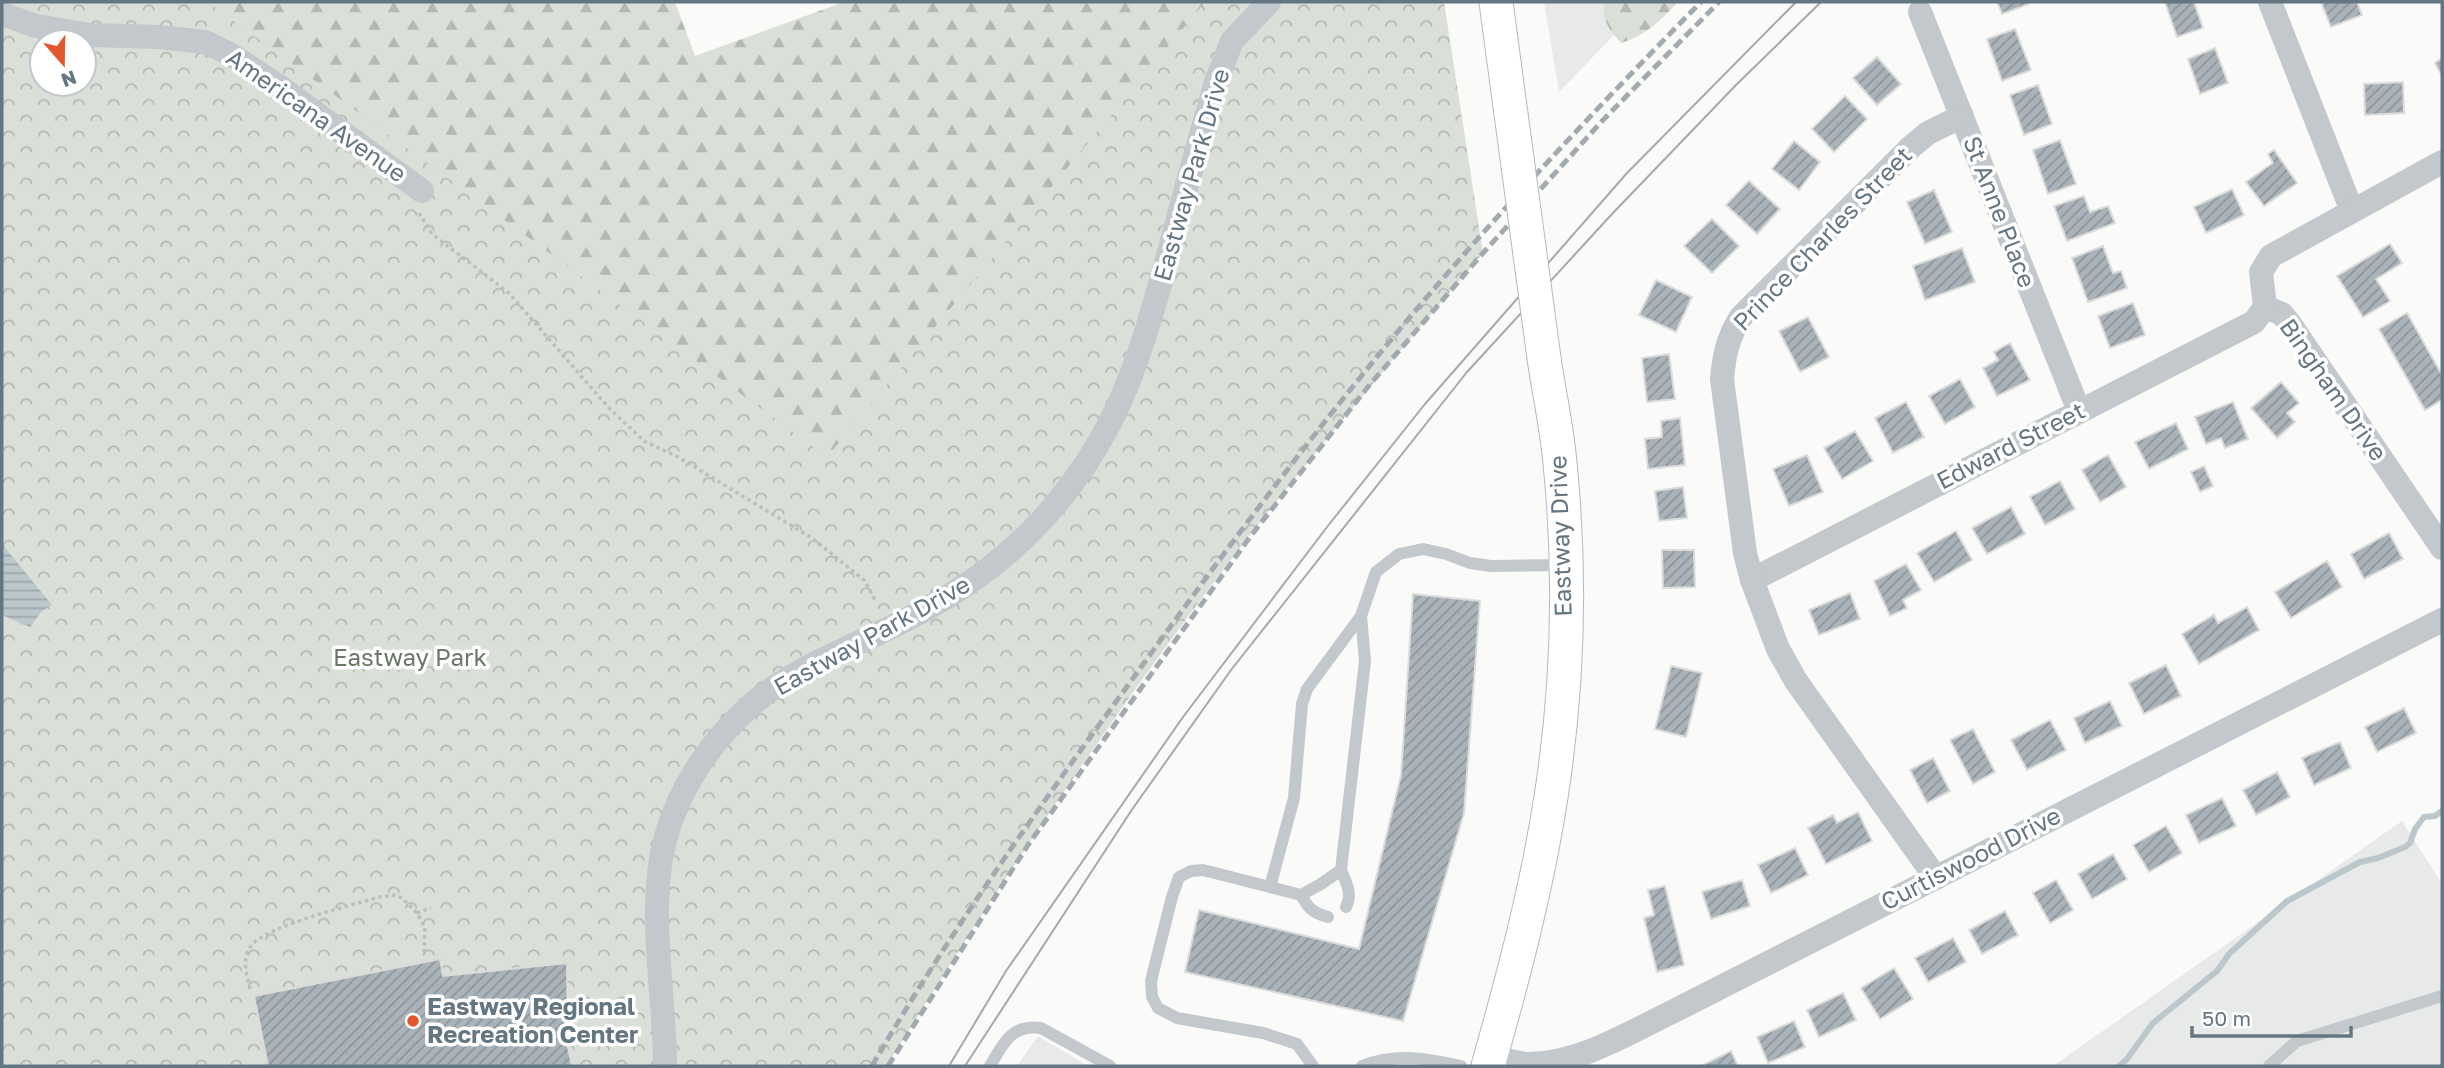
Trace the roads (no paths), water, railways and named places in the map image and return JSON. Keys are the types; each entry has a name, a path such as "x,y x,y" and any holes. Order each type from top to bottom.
{"main road":[{"name":"Eastway Drive","path":"1480,1063 1534,891 1552,794 1566,614 1560,462 1496,2"}],"street":[{"name":"Eastway Park Drive","path":"665,1066 658,932 659,883 662,856 678,801 716,741 756,702 777,686 906,621 999,563 1027,536 1076,479 1113,420 1137,362 1216,82 1232,41 1269,2"},
{"path":"2270,2 2352,211 2442,162"},
{"name":"St Anne Place","path":"1920,12 2079,411"},
{"name":"Americana Avenue","path":"2,14 36,26 91,35 158,37 205,42 230,54 280,87 422,191"},
{"name":"Prince Charles Street","path":"1936,878 1796,681 1778,649 1752,580 1745,553 1721,379 1724,354 1731,332 1741,317 1911,147 1928,133 1962,116"},
{"name":"Bingham Drive","path":"2352,211 2271,256 2261,272 2265,307 2282,314 2290,324 2442,548"},
{"name":"Edward Street","path":"1752,580 2253,322 2265,307"},
{"name":"Curtiswood Drive","path":"1480,1063 1545,1063 1591,1050 1676,1010 2442,620"}],"lane":[{"path":"1270,887 1294,798 1302,704 1307,689 1361,617 1376,572 1399,554 1423,550 1491,566 1565,565"},
{"path":"1346,907 1350,890 1341,870 1365,661 1361,617"},
{"path":"1314,1066 1297,1044 1264,1033 1177,1018 1158,1008 1152,997 1151,981 1179,877 1191,871 1203,870 1301,895 1341,870"},
{"path":"1301,895 1309,908 1328,917"},
{"path":"2269,1066 2297,1041 2442,996"},
{"path":"990,1066 1014,1032 1028,1026 1041,1028 1110,1066"},
{"path":"1362,1066 1400,1057 1480,1063"}],"waterway":[{"path":"2119,1066 2153,1023 2217,971 2229,954 2287,901 2360,862 2405,847 2424,817 2435,816 2442,811"}],"tram line":[{"path":"949,1066 1006,971 1183,717 1327,527 1425,404 1627,173 1796,2"},
{"path":"965,1066 1131,811 1231,670 1467,372 1612,214 1736,85 1821,2"}],"railway":[{"path":"872,1066 931,969 1026,827 1299,455 1399,330 1482,234 1701,2"},
{"path":"888,1066 1028,845 1250,537 1367,388 1483,253 1602,121 1719,2"}],"place":[{"name":"Eastway Regional Recreation Center","path":"413,1021"}],"park label":[{"name":"Eastway Park","path":"410,658"}]}
